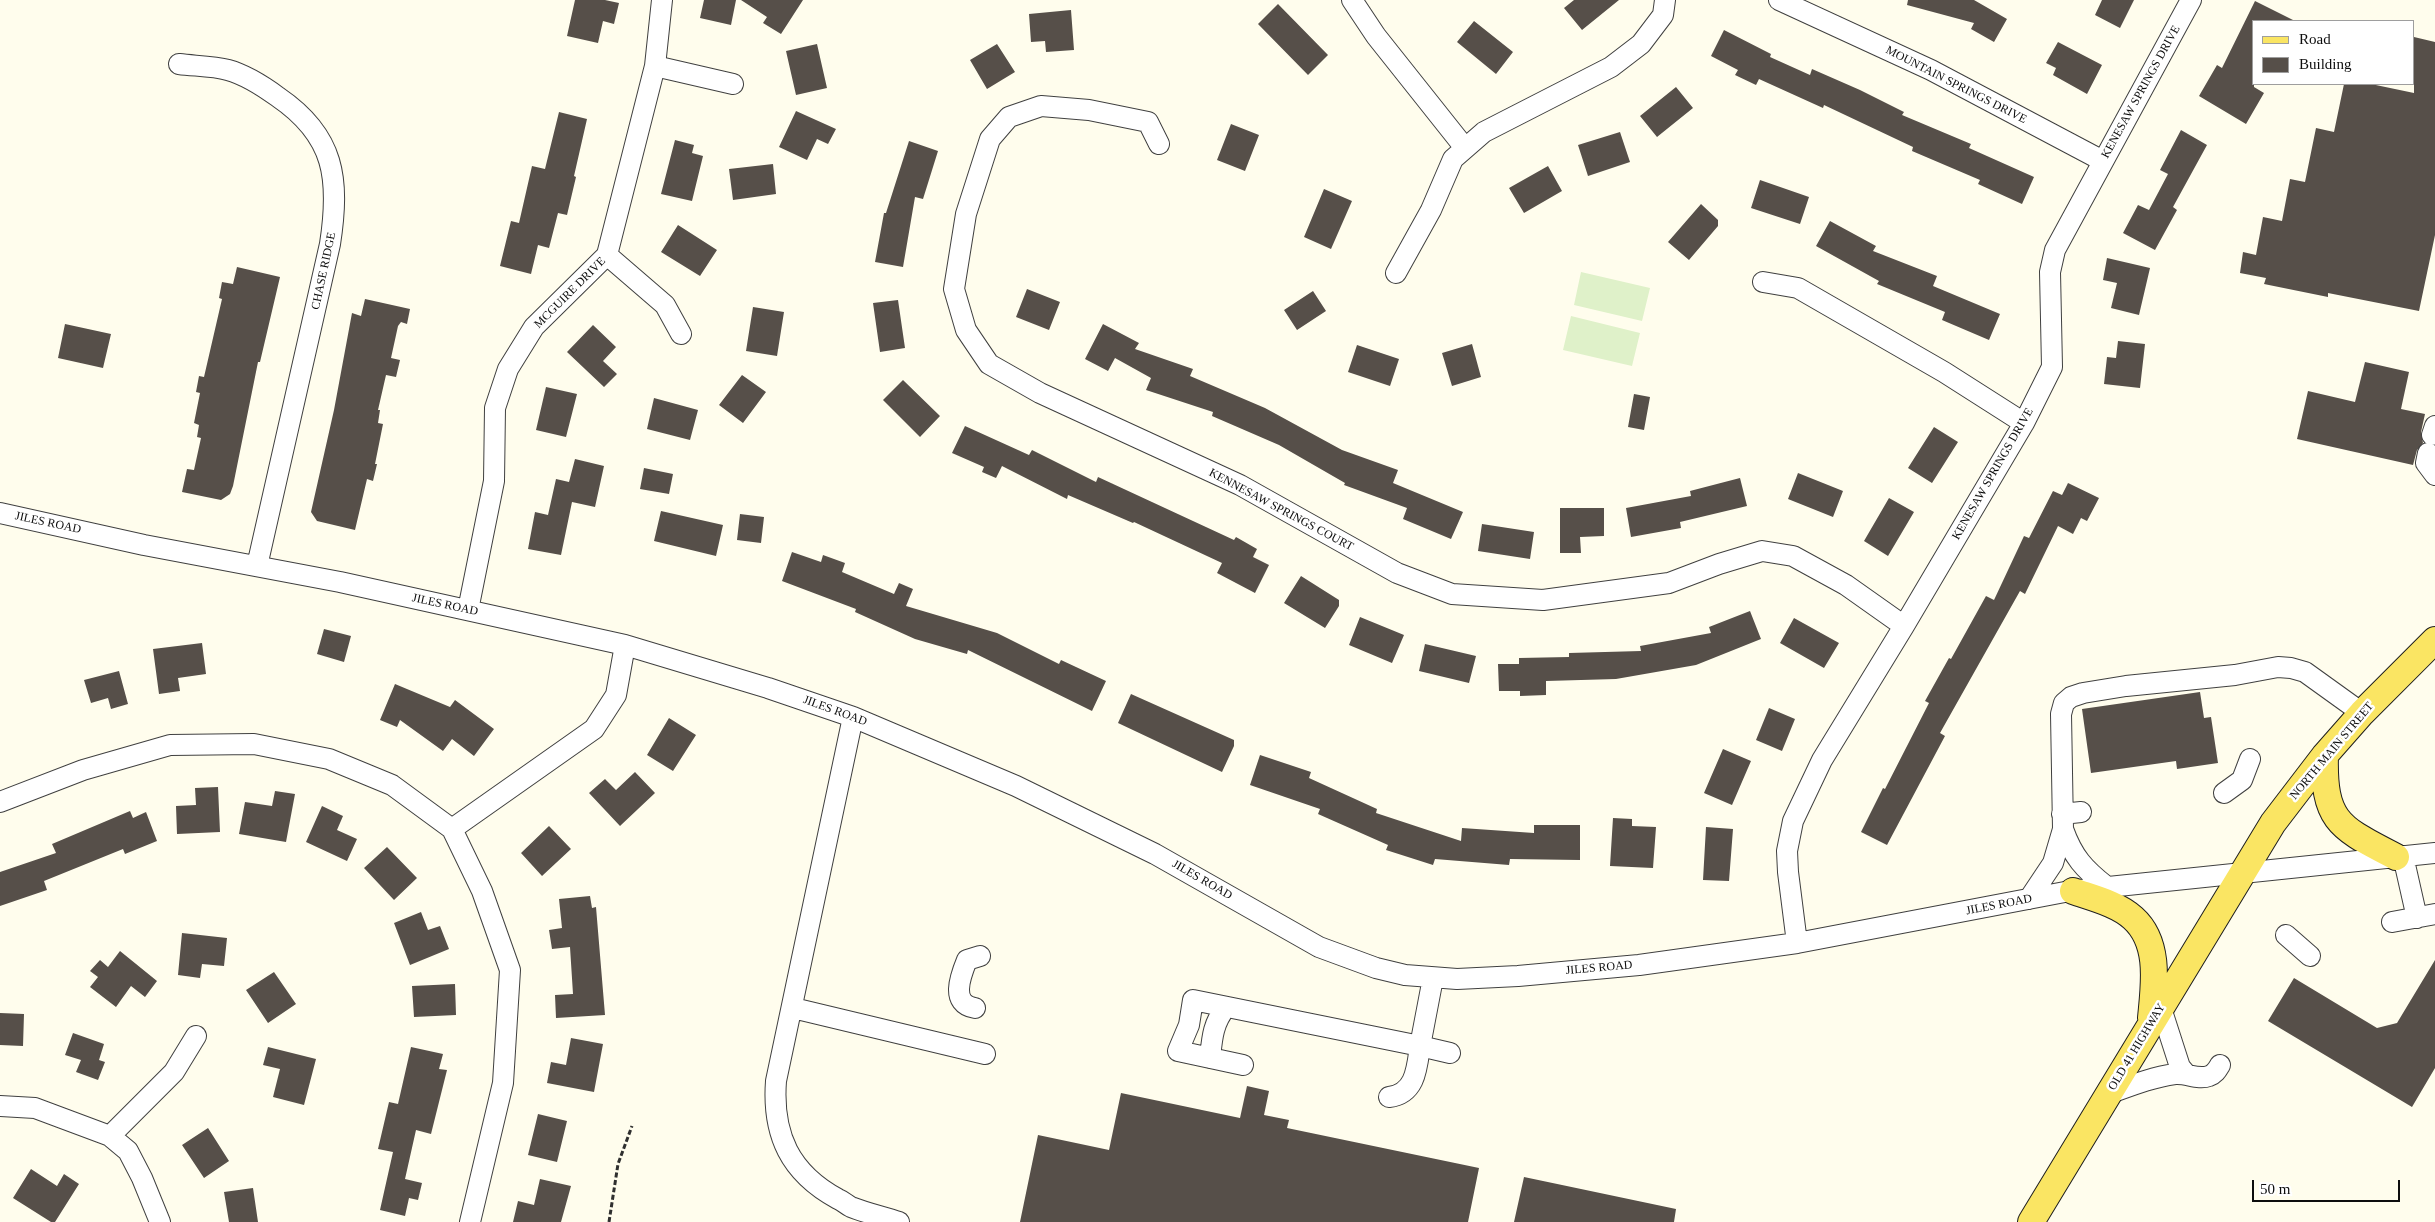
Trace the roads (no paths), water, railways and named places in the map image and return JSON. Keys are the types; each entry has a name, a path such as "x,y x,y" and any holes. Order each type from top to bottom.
{"main road":[{"name":"NORTH MAIN STREET","path":"2243,873 2273,823 2325,756 2362,713 2435,640"},
{"path":"2325,756 2325,792 2333,814 2349,831 2400,857"},
{"name":"OLD 41 HIGHWAY","path":"2031,1222 2243,873"},
{"path":"2073,891 2122,910 2134,918 2145,932 2151,950 2155,974 2155,1017"}],"street":[{"name":"MCGUIRE DRIVE","path":"468,610 494,480 495,408 508,370 534,327 607,255 655,66 662,0"},
{"path":"1352,0 1376,36 1465,148"},
{"path":"1396,273 1432,210 1453,159 1484,132 1611,67 1641,44 1663,15 1665,0"},
{"name":"MOUNTAIN SPRINGS DRIVE","path":"1779,0 1931,70 2103,161"},
{"name":"KENESAW SPRINGS DRIVE","path":"1797,943 1788,872 1788,851 1793,821 1822,760 2024,423 2052,367 2050,272 2054,250 2191,0"},
{"name":"CHASE RIDGE","path":"179,64 228,70 258,82 298,110 314,130 329,158 335,185 335,214 330,244 257,566"},
{"path":"655,66 733,84"},
{"name":"KENNESAW SPRINGS COURT","path":"1159,144 1148,122 1089,110 1042,106 1009,116 990,139 966,214 954,289 966,330 989,364 1040,393 1240,485 1397,573 1452,594 1544,600 1669,583 1719,564 1762,551 1793,556 1846,585 1904,626"},
{"path":"607,255 665,305 681,334"},
{"path":"1763,282 1798,288 1944,372 2024,423"},
{"path":"2432,438 2426,463 2435,475"},
{"name":"JILES ROAD","path":"0,513 468,610 625,645 768,688 853,717 1016,786 1156,854 1319,947 1376,968 1433,978 1518,976 1639,965 1797,943 2073,891 2435,853"},
{"path":"452,829 594,729 616,696 625,645"},
{"path":"2107,887 2080,865 2069,846 2062,714 2064,703 2071,697 2126,686 2212,678 2237,684 2278,667 2305,672 2362,713"},
{"path":"853,717 776,1082 774,1102 776,1120 791,1159 818,1188 851,1207 899,1222"},
{"path":"0,802 83,770 170,745 254,744 328,759 392,785 452,829 482,891 510,970 503,1083 470,1222"},
{"path":"2224,793 2242,780 2250,759"},
{"path":"2029,899 2053,863 2069,818"},
{"path":"2392,922 2426,916 2400,857"},
{"path":"2286,935 2310,956"},
{"path":"976,1008 962,1003 959,1000 959,992 967,960 980,956"},
{"path":"1389,1097 1400,1095 1411,1085 1415,1076 1433,978"},
{"path":"1243,1065 1178,1051 1189,1025 1193,1000 1450,1052"},
{"path":"1210,1058 1213,1031 1218,1017 1226,1007"},
{"path":"793,1008 986,1054"},
{"path":"2155,1017 2180,1067 2186,1074"},
{"path":"110,1136 174,1072 196,1036"},
{"path":"2108,1094 2140,1082 2186,1074 2203,1078 2216,1072 2220,1065"},
{"path":"0,1106 35,1108 110,1136 128,1151 142,1178 160,1222"}]}
